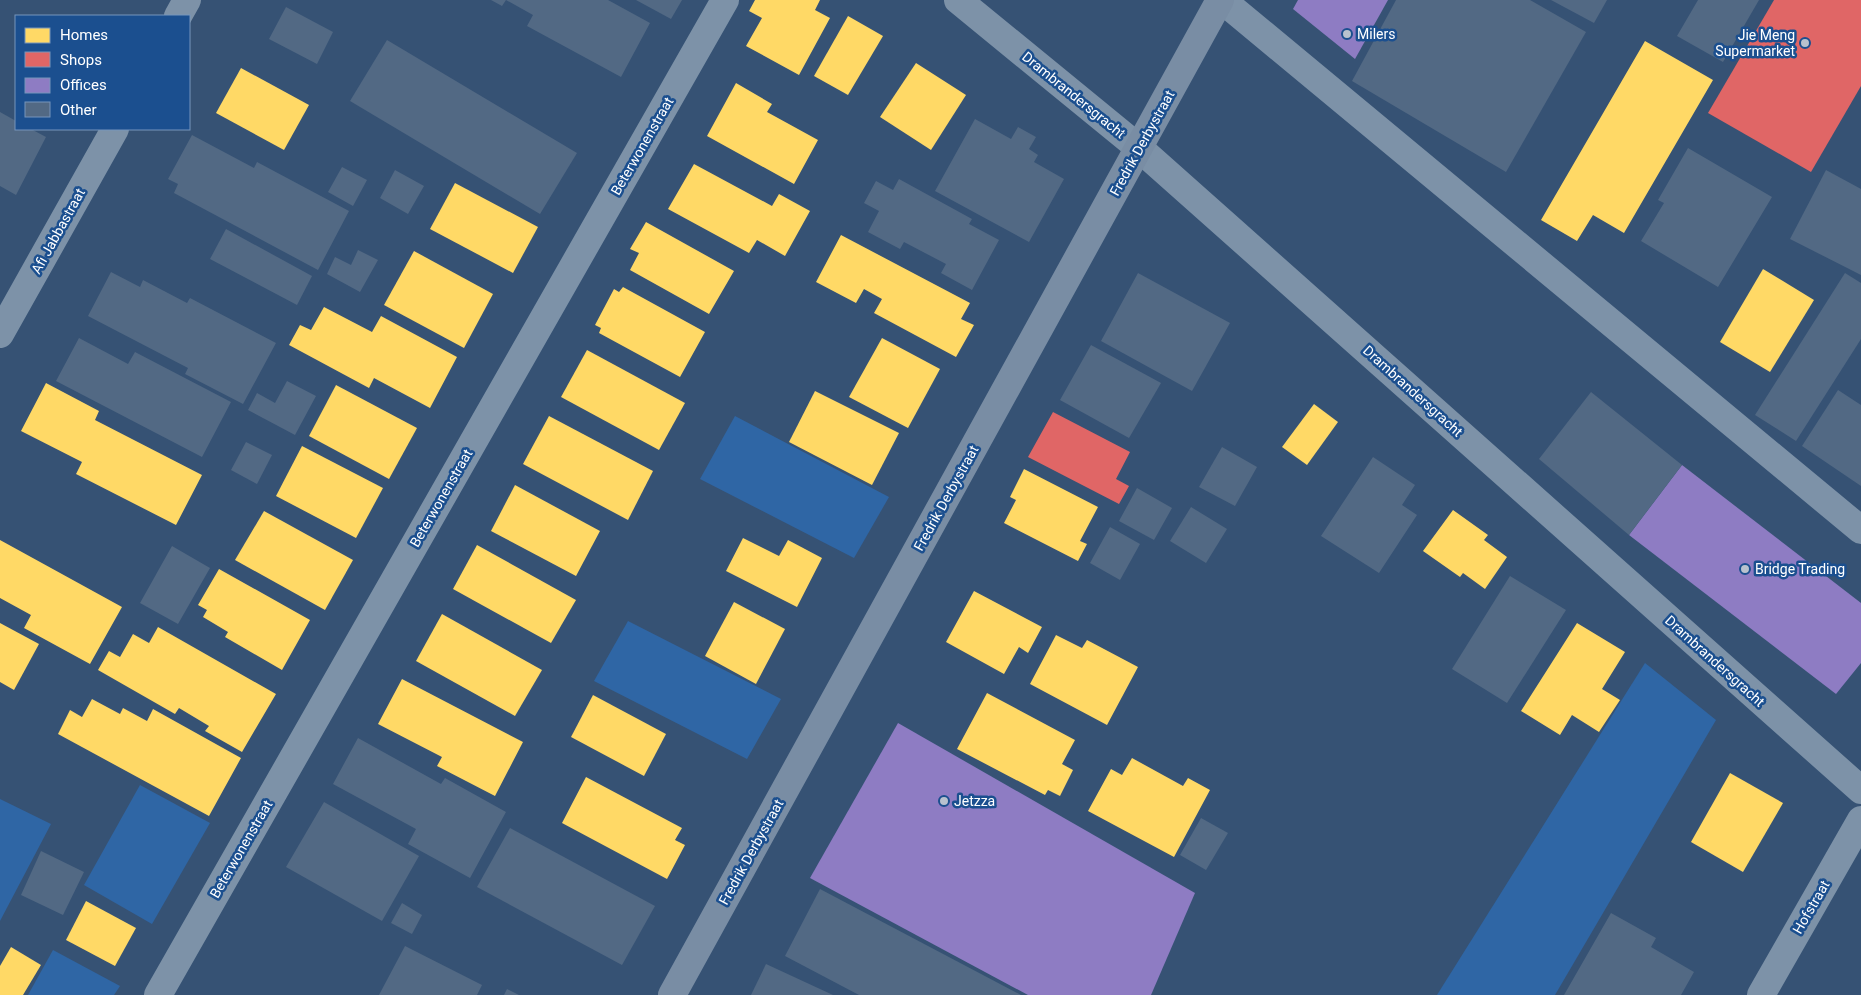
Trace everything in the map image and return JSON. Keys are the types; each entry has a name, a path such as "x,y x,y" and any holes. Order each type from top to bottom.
{"main road":[{"name":"Fredrik Derbystraat","path":"672,995 1221,0"}],"street":[{"path":"179,15 187,0"},
{"name":"Beterwonenstraat","path":"158,995 725,0"},
{"name":"Drambrandersgracht","path":"958,0 1139,148 1861,790"},
{"path":"1221,0 1861,530"},
{"name":"Afi Jabbastraat","path":"0,334 114,130"},
{"name":"Hofstraat","path":"1761,995 1861,820"}],"shaded area":[{"path":"735,416 889,497 854,558 700,479"},
{"path":"628,621 781,699 747,759 594,681"},
{"path":"1645,663 1716,720 1555,995 1437,995"},
{"path":"140,785 210,823 152,924 84,885"},
{"path":"0,799 51,824 0,921"},
{"path":"53,950 120,986 114,995 28,995"}],"building: Homes":[{"path":"755,0 820,0 815,10 830,18 799,75 746,46 762,18 749,11"},
{"path":"848,16 883,36 848,95 814,76"},
{"path":"1645,41 1713,80 1624,233 1593,215 1577,241 1541,220"},
{"path":"916,63 966,95 931,150 880,117"},
{"path":"241,68 309,105 284,150 216,113"},
{"path":"736,83 772,104 767,112 818,140 794,184 707,136"},
{"path":"694,164 772,206 779,194 810,211 785,256 757,240 749,253 668,209"},
{"path":"455,183 538,227 513,273 430,229"},
{"path":"646,222 734,271 709,314 630,270 639,253 630,249"},
{"path":"841,235 970,303 961,319 974,325 956,357 874,313 882,299 864,289 856,303 816,282"},
{"path":"414,251 493,294 464,348 384,305"},
{"path":"1763,269 1814,300 1770,372 1720,342"},
{"path":"623,287 705,332 680,377 599,333 601,328 595,325 614,289 619,292"},
{"path":"324,307 372,332 381,316 457,357 430,408 374,378 369,388 289,345 300,325 311,330"},
{"path":"882,338 940,369 908,428 849,397"},
{"path":"587,350 685,403 659,450 561,397"},
{"path":"46,383 99,411 95,420 202,475 176,525 76,474 82,462 21,431"},
{"path":"336,385 417,428 389,479 309,436"},
{"path":"815,391 899,433 872,485 789,442"},
{"path":"1314,404 1338,422 1307,465 1282,447"},
{"path":"549,416 653,471 628,520 523,464"},
{"path":"302,446 383,488 356,538 276,496"},
{"path":"1024,469 1098,507 1080,541 1087,544 1078,561 1004,523 1016,500 1010,497"},
{"path":"515,485 600,531 576,576 491,531"},
{"path":"1453,510 1488,535 1484,540 1507,557 1485,589 1463,573 1460,577 1423,551"},
{"path":"264,511 353,560 325,610 235,560"},
{"path":"743,538 779,556 788,540 822,558 797,607 726,571"},
{"path":"0,540 122,607 90,664 24,628 31,615 0,598"},
{"path":"477,545 576,600 551,643 453,589"},
{"path":"219,569 310,620 282,670 225,637 228,632 203,617 207,610 198,605"},
{"path":"974,591 1042,627 1028,653 1019,647 1004,674 946,642"},
{"path":"734,602 785,629 756,684 705,656"},
{"path":"442,614 542,670 515,716 416,661"},
{"path":"0,623 39,644 14,690 0,682"},
{"path":"1577,623 1625,652 1602,689 1620,700 1599,732 1572,715 1560,735 1521,711"},
{"path":"158,627 276,694 242,752 205,731 209,726 179,708 175,714 98,670 109,651 120,657 133,634 149,643"},
{"path":"1056,635 1082,648 1087,640 1138,667 1107,725 1030,684"},
{"path":"402,679 523,742 495,796 437,766 442,757 378,724"},
{"path":"987,693 1075,740 1062,764 1073,770 1060,796 1048,790 1045,795 957,749"},
{"path":"593,695 666,734 644,776 571,737"},
{"path":"92,699 120,714 123,708 147,721 153,709 241,758 209,816 58,734 70,710 82,717"},
{"path":"1132,758 1183,786 1188,778 1210,790 1174,857 1088,811 1111,769 1122,775"},
{"path":"1730,773 1783,803 1743,872 1691,842"},
{"path":"586,777 682,828 675,840 685,845 667,879 562,823"},
{"path":"86,901 136,928 115,966 66,940"},
{"path":"11,947 41,965 23,995 0,995 0,966"}],"building: Shops":[{"name":"Jie Meng Supermarket","path":"1774,0 1861,0 1861,86 1811,172 1708,113"},
{"path":"1053,412 1130,452 1116,479 1129,486 1119,504 1028,457"}],"building: Offices":[{"name":"Milers","path":"1298,0 1388,0 1355,59 1293,9"},
{"name":"Bridge Trading","path":"1682,465 1861,603 1861,663 1836,694 1629,535"},
{"name":"Jetzza","path":"898,723 1195,893 1151,995 1028,995 810,878"}],"building: Other":[{"path":"491,0 506,0 502,6"},
{"path":"506,0 608,0 650,23 621,77 527,26 533,15"},
{"path":"636,0 682,0 671,19"},
{"path":"1396,0 1530,0 1586,32 1506,172 1352,81"},
{"path":"1551,0 1607,0 1594,23"},
{"path":"1698,0 1759,0 1723,62 1677,36"},
{"path":"286,7 333,32 317,64 269,39"},
{"path":"387,40 577,153 540,214 350,101"},
{"path":"0,112 15,120 15,130 33,130 46,137 16,195 0,186"},
{"path":"975,119 1011,139 1018,127 1036,137 1029,149 1038,155 1034,162 1064,179 1029,242 935,191"},
{"path":"192,135 254,168 257,162 349,211 318,270 174,193 178,184 168,179"},
{"path":"1688,148 1772,197 1718,287 1641,241 1664,203 1658,200"},
{"path":"342,167 367,180 353,206 328,192"},
{"path":"395,170 424,186 408,214 380,198"},
{"path":"1826,170 1861,189 1861,275 1790,239"},
{"path":"899,179 972,219 969,224 999,240 972,290 941,273 946,264 904,242 900,249 868,232 879,211 864,203 876,181 893,190"},
{"path":"226,229 312,276 297,305 210,259"},
{"path":"358,250 378,260 360,292 327,274 335,257 351,265"},
{"path":"111,272 140,287 143,280 187,303 190,298 276,343 243,404 185,374 188,368 88,316"},
{"path":"1138,273 1230,323 1192,391 1101,341"},
{"path":"1845,273 1861,283 1861,339 1796,441 1755,415"},
{"path":"79,338 128,364 135,352 231,402 202,457 56,381"},
{"path":"1091,345 1161,383 1129,438 1060,400"},
{"path":"287,381 316,396 295,435 248,410 257,393 275,403"},
{"path":"1838,390 1861,405 1861,486 1802,446"},
{"path":"1591,392 1682,465 1629,535 1539,459"},
{"path":"246,442 272,455 257,484 231,470"},
{"path":"1222,447 1257,467 1235,506 1199,487"},
{"path":"1373,457 1415,485 1402,505 1417,515 1379,573 1321,536"},
{"path":"1137,488 1172,508 1154,540 1119,521"},
{"path":"1191,507 1227,529 1206,563 1170,541"},
{"path":"1110,527 1140,544 1120,580 1090,563"},
{"path":"172,546 210,568 178,624 140,603"},
{"path":"1510,576 1566,610 1507,703 1452,669"},
{"path":"358,738 441,784 445,778 506,812 470,878 408,844 416,829 333,784"},
{"path":"324,802 419,856 382,921 286,867"},
{"path":"1201,818 1228,833 1206,870 1180,855"},
{"path":"510,828 655,906 622,965 477,887"},
{"path":"41,851 84,872 63,915 21,895"},
{"path":"820,889 1021,995 859,995 785,956"},
{"path":"402,903 422,915 412,934 391,923"},
{"path":"1611,913 1656,938 1651,947 1694,972 1681,995 1564,995"},
{"path":"405,946 482,985 477,995 379,995"},
{"path":"766,964 833,995 751,995"},
{"path":"507,989 519,995 504,995"}],"place":[{"name":"Milers","path":"1347,34"},
{"name":"Jie Meng Supermarket","path":"1805,43"},
{"name":"Bridge Trading","path":"1745,569"},
{"name":"Jetzza","path":"944,801"}]}
